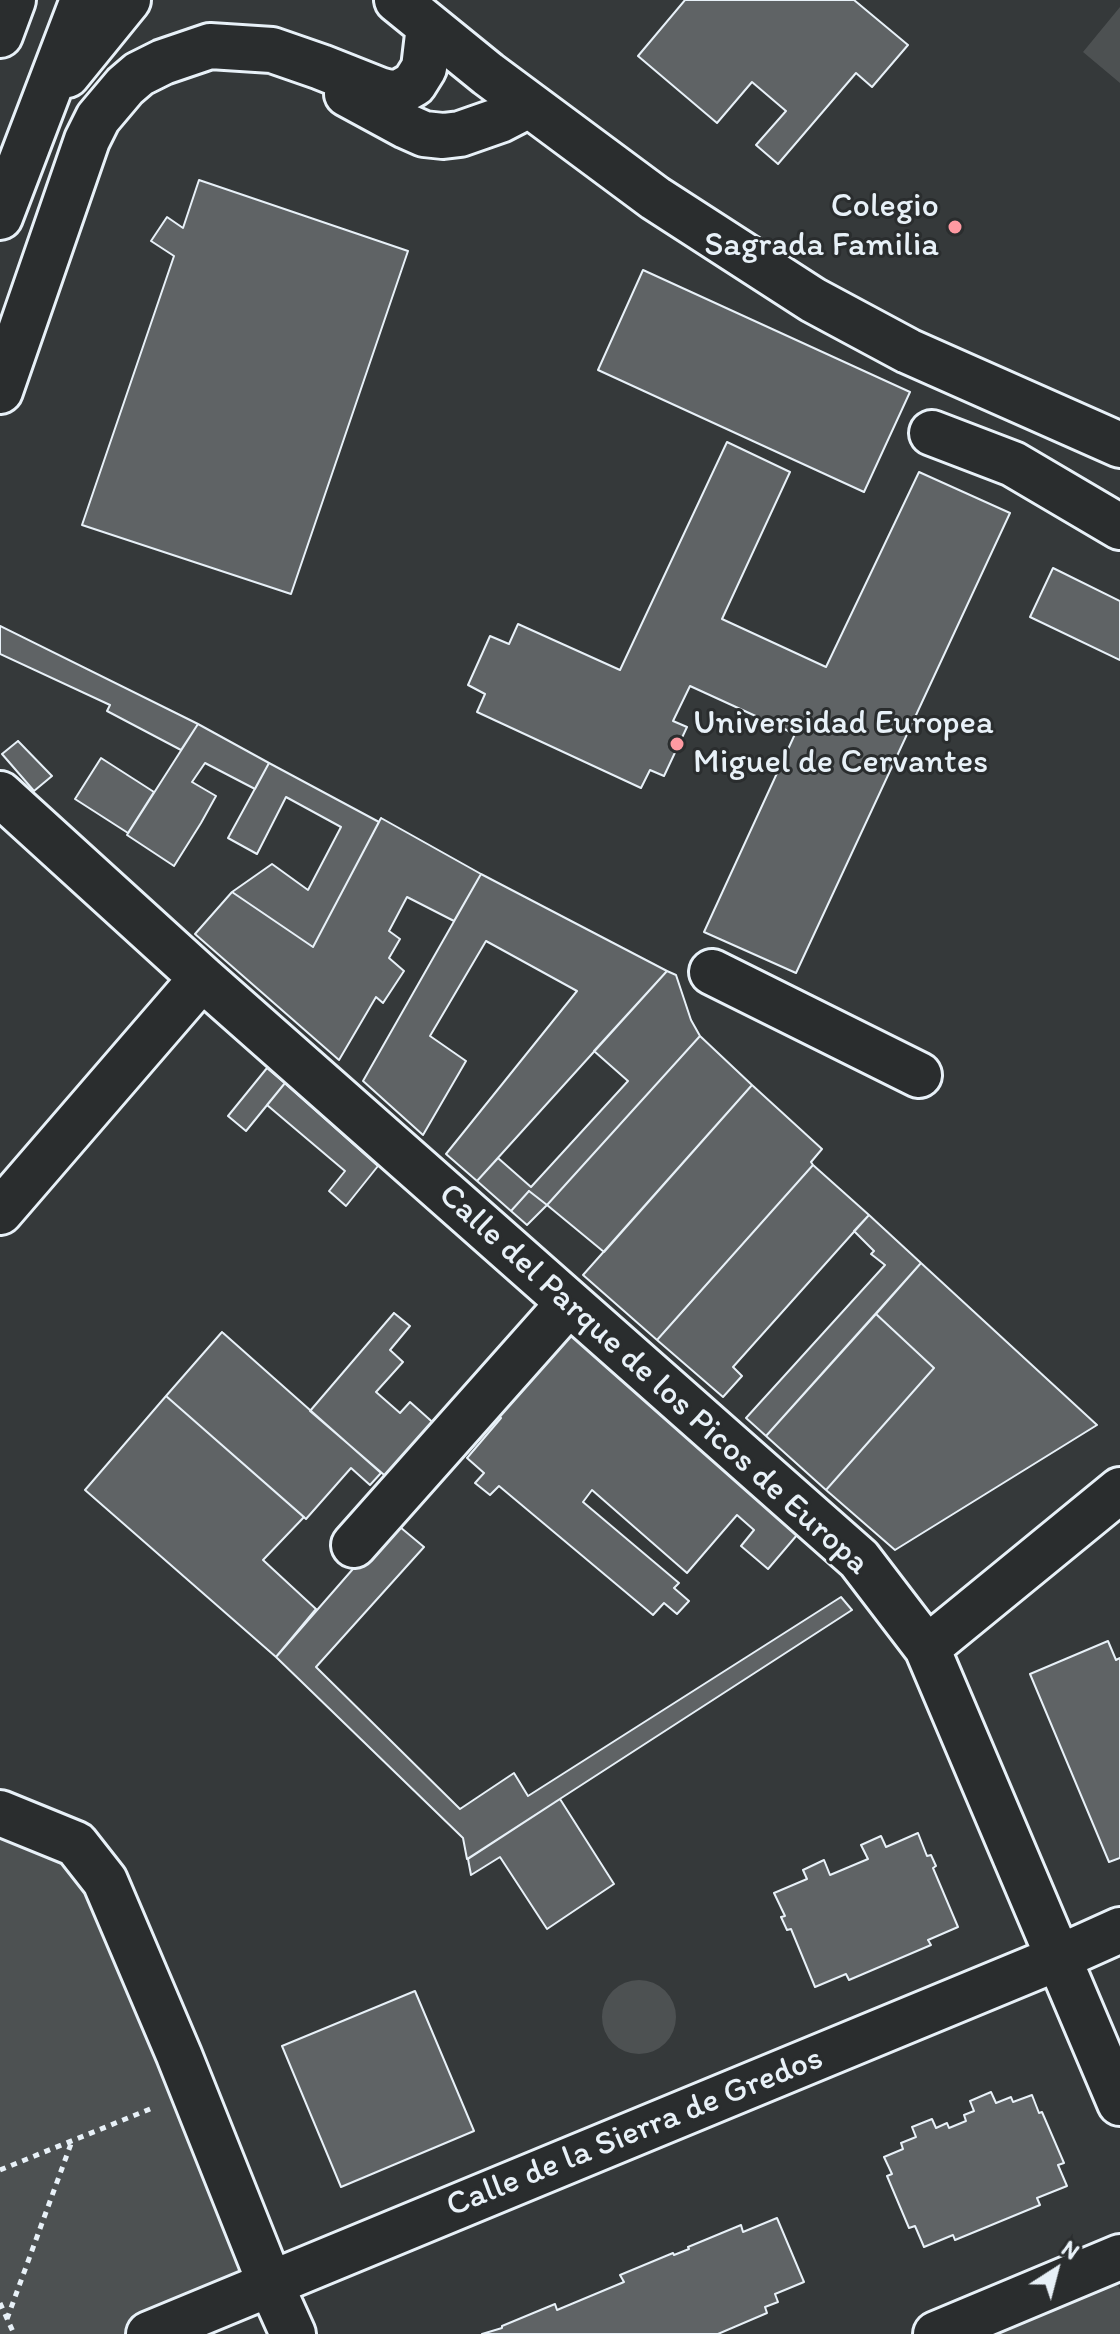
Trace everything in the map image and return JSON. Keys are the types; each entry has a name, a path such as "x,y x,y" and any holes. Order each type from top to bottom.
{"street":[{"path":"0,35 13,0"},
{"path":"0,217 83,0"},
{"path":"41,108 128,0"},
{"path":"0,391 87,140 98,118 139,74 193,50 210,46 272,50 379,90 400,92 414,84 424,68 413,13"},
{"path":"413,13 529,105 655,198 813,300 908,351 1120,445"},
{"path":"272,50 315,78 424,134 460,134 529,105"},
{"path":"386,115 413,120 430,119 454,107 467,93 473,78 472,61"},
{"path":"932,433 1013,464 1120,527"},
{"name":"Calle del Parque de los Picos de Europa","path":"0,794 202,978 859,1559 927,1648 1120,2103"},
{"path":"712,972 919,1075"},
{"path":"0,1212 202,978"},
{"path":"354,1545 569,1303"},
{"path":"927,1648 1120,1490"},
{"path":"3,1824 76,1844 105,1881 293,2334"},
{"name":"Calle de la Sierra de Gredos","path":"149,2334 1120,1930"},
{"path":"936,2334 1120,2257"}],"path":[{"path":"0,2170 193,2091"},
{"path":"7,2319 72,2140"},
{"path":"0,2303 14,2334"}],"shaded area":[{"path":"1120,7 1120,83 1083,52"},
{"path":"9,1817 76,1844 270,2283 149,2334 0,2334 0,1841"},
{"path":"639,1980 653,1983 665,1991 673,2003 676,2017 673,2031 665,2043 653,2051 639,2054 625,2051 613,2043 605,2031 602,2017 605,2003 613,1991 625,1983"},
{"path":"1105,2263 1120,2289 1120,2334 936,2334"}],"building":[{"path":"685,0 854,0 908,45 872,87 856,73 778,164 756,145 786,111 752,82 717,123 638,56"},
{"path":"199,180 408,251 291,594 82,525 174,256 151,241 167,217 183,228"},
{"path":"643,270 910,392 864,492 598,370"},
{"path":"727,442 790,472 722,619 826,667 919,472 1010,513 796,973 704,932 795,734 690,686 673,721 687,727 664,776 650,770 641,788 477,712 485,694 468,685 490,636 509,644 518,624 620,670"},
{"path":"1053,568 1120,601 1120,660 1030,617"},
{"path":"0,626 198,724 181,750 107,711 110,705 0,654"},
{"path":"198,724 269,763 255,789 205,763 192,782 216,796 174,866 127,835"},
{"path":"18,741 52,776 34,791 2,754"},
{"path":"101,758 154,792 128,833 75,799"},
{"path":"269,763 379,822 313,947 232,892 272,864 308,890 341,827 286,797 257,854 228,838"},
{"path":"381,818 481,874 454,921 407,897 389,931 400,939 389,958 404,971 383,1003 376,997 339,1060 195,934 232,892 313,947"},
{"path":"481,874 667,971 477,1181 446,1154 577,991 486,941 430,1036 466,1061 423,1135 363,1081"},
{"path":"667,971 676,975 691,1020 700,1036 547,1205 529,1191 511,1211 477,1181 498,1158 531,1187 628,1081 594,1051"},
{"path":"700,1036 752,1085 604,1252 547,1205"},
{"path":"267,1068 285,1083 246,1131 228,1116"},
{"path":"285,1083 378,1166 346,1206 329,1191 345,1171 267,1105"},
{"path":"752,1085 822,1149 811,1162 813,1165 657,1340 583,1275"},
{"path":"813,1165 869,1215 733,1367 742,1376 723,1397 657,1340"},
{"path":"529,1191 547,1205 527,1225 511,1211"},
{"path":"869,1215 921,1263 766,1436 746,1418 885,1265 871,1254 874,1251 854,1231"},
{"path":"921,1263 1097,1425 895,1550 826,1490 934,1368 876,1314"},
{"path":"394,1313 410,1326 390,1350 403,1362 376,1392 400,1413 410,1402 438,1427 390,1480 310,1411"},
{"path":"876,1314 934,1368 826,1490 766,1436"},
{"path":"565,1330 782,1515 797,1535 768,1569 741,1546 754,1530 737,1515 687,1573 592,1490 583,1502 679,1583 674,1588 689,1601 677,1614 664,1603 653,1615 499,1486 490,1495 475,1483 484,1473 467,1458 501,1418 493,1411"},
{"path":"222,1332 381,1473 370,1485 351,1468 306,1519 166,1396"},
{"path":"166,1396 304,1517 263,1560 316,1609 276,1657 85,1490"},
{"path":"394,1522 424,1547 316,1667 460,1809 514,1773 528,1796 841,1597 852,1610 467,1859 463,1838 276,1657"},
{"path":"1108,1641 1116,1660 1120,1658 1120,1858 1109,1862 1030,1674"},
{"path":"560,1799 614,1884 547,1929 500,1857 471,1875 468,1859"},
{"path":"918,1833 927,1856 931,1855 936,1866 933,1868 958,1927 928,1940 931,1945 849,1980 846,1974 815,1987 791,1929 787,1930 781,1917 785,1916 774,1893 807,1879 803,1870 824,1860 830,1875 868,1859 861,1845 881,1836 886,1847"},
{"path":"415,1991 474,2131 341,2187 282,2046"},
{"path":"991,2092 996,2103 1011,2097 1013,2102 1032,2095 1064,2163 1058,2165 1067,2186 1037,2198 1040,2205 955,2240 953,2235 924,2247 915,2226 909,2228 887,2176 892,2174 884,2157 903,2149 901,2143 916,2137 912,2127 932,2119 936,2128 947,2123 949,2128 966,2121 964,2115 974,2111 970,2101"},
{"path":"777,2218 804,2282 775,2294 778,2302 765,2307 767,2313 718,2334 482,2334 555,2304 557,2310 624,2282 620,2275 741,2225 743,2232"}],"place":[{"name":"Colegio Sagrada Familia","path":"955,227"},
{"name":"Universidad Europea Miguel de Cervantes","path":"677,744"}]}
